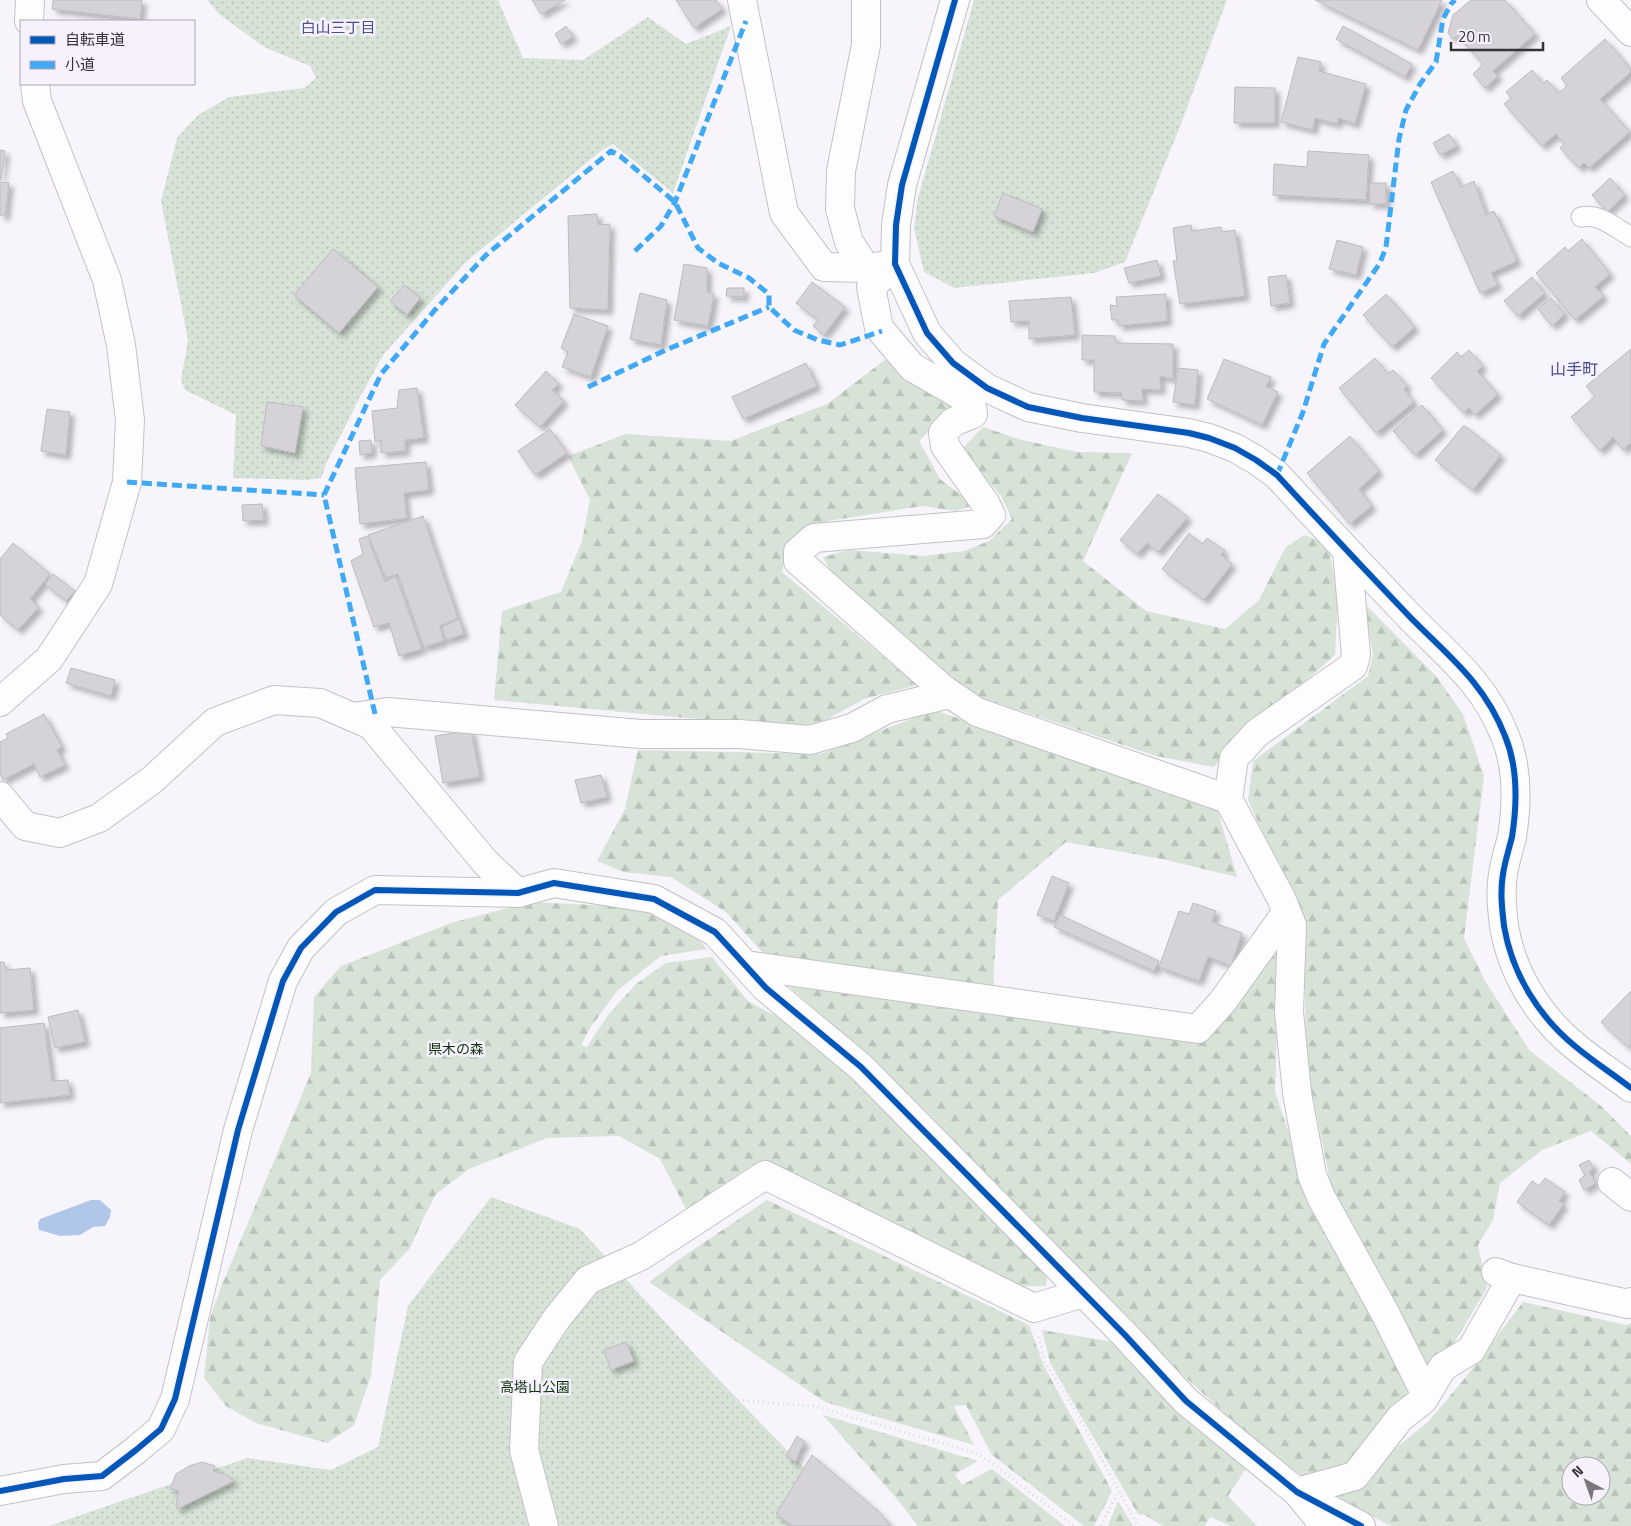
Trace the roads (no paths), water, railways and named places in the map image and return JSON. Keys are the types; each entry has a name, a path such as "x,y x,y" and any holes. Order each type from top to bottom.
{"street":[{"path":"29,20 30,0"},
{"path":"742,0 784,213 824,267 866,268 895,264"},
{"path":"866,0 866,45 841,170 840,209 849,242 866,268"},
{"path":"955,0 902,185 896,224 895,264 927,333 953,363 987,388 1028,407 1082,418 1189,433 1235,448 1256,460 1277,476 1424,632 1456,661 1494,709 1506,738 1512,765 1516,795 1512,837 1502,875 1502,907 1511,956 1525,988 1546,1017 1575,1047 1631,1088"},
{"path":"1601,0 1631,32"},
{"path":"0,702 49,659 98,584 127,482 130,420 121,345 107,280 37,101 35,85"},
{"path":"895,264 871,287 879,328 912,367 959,394 972,407 973,414 953,422 943,432 945,446 985,503 991,515 983,524 814,538 798,552 798,561 943,690 978,712 1228,800"},
{"path":"1348,552 1356,655 1353,666 1257,733 1234,758 1228,800 1281,898 1292,924 1289,1012 1297,1093 1312,1175 1321,1197 1385,1313 1426,1395"},
{"path":"353,717 388,712 641,734 739,734 810,740 852,728 887,709 950,694"},
{"path":"0,796 25,826 60,833 99,818 152,780 215,722 274,700 320,703 371,725 486,862 518,892"},
{"path":"0,1491 64,1479 102,1476 161,1429 175,1399 238,1130 283,981 301,948 336,912 375,890 518,892 554,883 654,900 715,932 766,988 861,1067 1186,1401 1297,1492 1361,1526"},
{"path":"745,965 1198,1029 1223,1001 1286,913"},
{"path":"544,1526 524,1450 528,1362 533,1354 556,1318 588,1280 641,1256 765,1175 1034,1308 1083,1293"},
{"path":"1297,1492 1355,1476 1400,1418 1423,1400 1443,1367 1471,1350 1503,1275 1628,1304 1631,1302"},
{"path":"1297,1492 1319,1519 1328,1526"}],"lane":[{"path":"1581,217 1596,217 1631,237"}],"water":[{"path":"91,1200 100,1200 111,1210 110,1217 105,1226 93,1227 80,1235 60,1236 39,1230 38,1223 40,1219"}],"district":[{"name":"白山三丁目","path":"338,27"},
{"name":"山手町","path":"1574,369"}],"park label":[{"name":"県木の森","path":"456,1048"},
{"name":"高塔山公園","path":"535,1386"}]}
